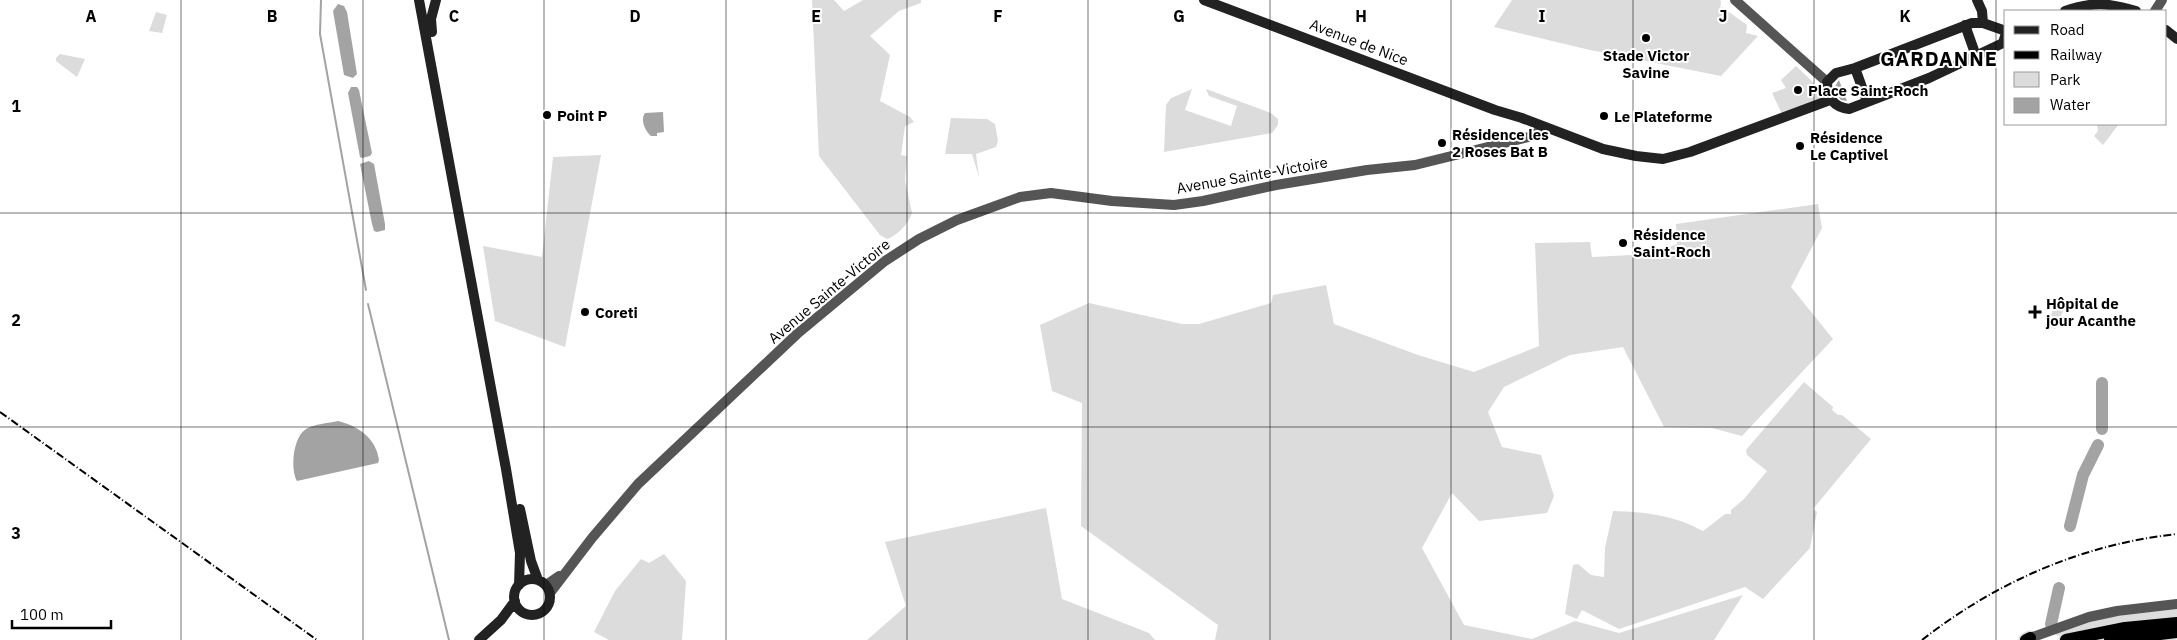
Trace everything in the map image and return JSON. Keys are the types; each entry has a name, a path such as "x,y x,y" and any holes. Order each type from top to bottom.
{"highway":[{"path":"2066,640 2125,628 2177,623"},
{"path":"2110,640 2177,632"}],"main road":[{"path":"419,0 520,553 519,585 514,595 514,601 520,611 525,614"},
{"path":"436,0 431,19 433,34 525,536 550,602 545,610 536,615 525,614 513,618 486,640"},
{"name":"Avenue de Nice","path":"1204,0 1503,113 1540,130 1609,156 1632,161 1652,159"},
{"path":"1977,0 1982,11 1983,24"},
{"path":"2068,10 2084,5 2108,3 2132,10"},
{"path":"2004,31 1983,24 1964,25 1855,68 1836,73 1828,82 1827,90 1830,100 1842,108 1849,108 1929,78 2003,43 2004,39"},
{"path":"1964,25 1976,56"},
{"path":"2167,31 2177,39"},
{"path":"1855,68 1867,101"},
{"path":"1652,159 1663,159 1690,152 1830,100"},
{"name":"Avenue de Nice","path":"1503,113 1522,118 1603,149 1652,159"},
{"path":"519,585 528,580 545,586"},
{"path":"479,640 501,620 514,601"}],"street":[{"path":"1735,0 1828,82"},
{"name":"Avenue Sainte-Victoire","path":"545,586 566,571 638,484 797,334 894,254 956,220 1020,197 1051,193 1156,205 1203,201 1276,185 1367,170 1415,165 1533,136 1540,130"},
{"path":"2028,639 2089,617 2117,610 2177,604"}],"green space":[{"path":"812,0 834,0 844,11 863,0 921,0 921,3 899,11 870,36 890,55 880,101 910,117 914,122 905,126 901,155 907,156 905,180 912,213 902,229 887,239 880,235 819,156"},
{"name":"Stade Victor Savine","path":"1512,0 1719,0 1721,1 1720,11 1722,7 1747,25 1746,33 1758,36 1721,76 1590,50 1494,27"},
{"path":"156,12 167,15 162,33 149,31"},
{"path":"60,54 85,59 77,77 56,61"},
{"name":"Place Saint-Roch","path":"1796,66 1813,82 1822,100 1782,114 1772,93 1786,88 1781,80"},
{"path":"1192,89 1185,110 1231,126 1237,106 1209,96 1206,89 1271,113 1278,119 1278,125 1272,133 1164,152 1166,105 1171,98"},
{"path":"951,118 987,119 995,124 998,141 996,147 976,154 979,177 972,154 945,154"},
{"path":"2097,125 2118,125 2103,145 2094,136 2098,131"},
{"path":"601,155 565,347 495,321 483,246 542,257 553,157"},
{"path":"1818,204 1822,228 1791,287 1833,339 1742,436 1712,428 1664,427 1623,347 1570,355 1504,387 1488,412 1502,447 1541,455 1554,496 1547,513 1479,521 1452,493 1422,548 1464,625 1532,639 1575,621 1619,633 1743,595 1714,640 1215,640 1218,625 1081,526 1082,403 1052,391 1040,325 1089,303 1182,324 1199,324 1271,303 1273,295 1326,285 1334,324 1418,355 1474,372 1539,346 1535,243 1590,242 1592,257 1651,254 1677,244 1676,224"},
{"path":"2055,302 2066,305 2055,329 2048,326"},
{"path":"1804,382 1833,407 1832,410 1838,415 1842,415 1871,439 1813,509 1817,512 1810,548 1763,599 1745,587 1619,629 1582,610 1577,619 1565,614 1573,565 1578,564 1591,575 1604,577 1605,548 1613,511 1659,515 1681,521 1703,531 1725,514 1731,514 1731,510 1744,499 1767,471 1747,455 1746,450"},
{"path":"1046,508 1062,599 1149,633 1155,640 867,640 906,606 885,542"},
{"path":"664,554 686,581 682,640 609,640 594,632 615,591 641,559 649,563"},
{"path":"2177,609 2177,617 2131,621 2057,636 2056,634 2102,618"}],"water":[{"path":"338,4 344,6 347,12 357,74 353,78 344,75 333,11"},
{"path":"1839,80 1847,101 1841,100 1836,93 1835,88"},
{"path":"351,87 357,87 359,90 372,153 370,156 362,158 360,157 348,93"},
{"path":"663,112 664,132 657,133 657,136 651,136 644,125 645,113"},
{"path":"369,161 374,164 385,224 385,230 377,232 374,231 372,224 360,164"},
{"path":"338,421 352,426 370,439 377,452 378,463 297,481 293,461 298,439 302,433 313,426"}],"waterway":[{"path":"321,0 320,34 366,290"},
{"path":"368,304 449,640"},
{"path":"2102,383 2102,429"},
{"path":"2070,526 2083,475 2098,445"},
{"path":"2051,624 2059,588"}],"railway":[{"path":"0,412 317,640"},
{"path":"1922,640 1980,600 2042,569 2108,547 2142,539 2177,534"}],"place":[{"name":"Stade Victor Savine","path":"1646,38"},
{"name":"Place Saint-Roch","path":"1798,90"},
{"name":"Point P","path":"547,115"},
{"name":"Le Plateforme","path":"1604,116"},
{"name":"Résidence les 2 Roses Bat B","path":"1442,143"},
{"name":"Résidence Le Captivel","path":"1800,146"},
{"name":"Résidence Saint-Roch","path":"1623,243"},
{"name":"Coreti","path":"585,312"},
{"name":"Hôpital de jour Acanthe","path":"2035,312"}],"district":[{"name":"GARDANNE","path":"1939,58"}]}
